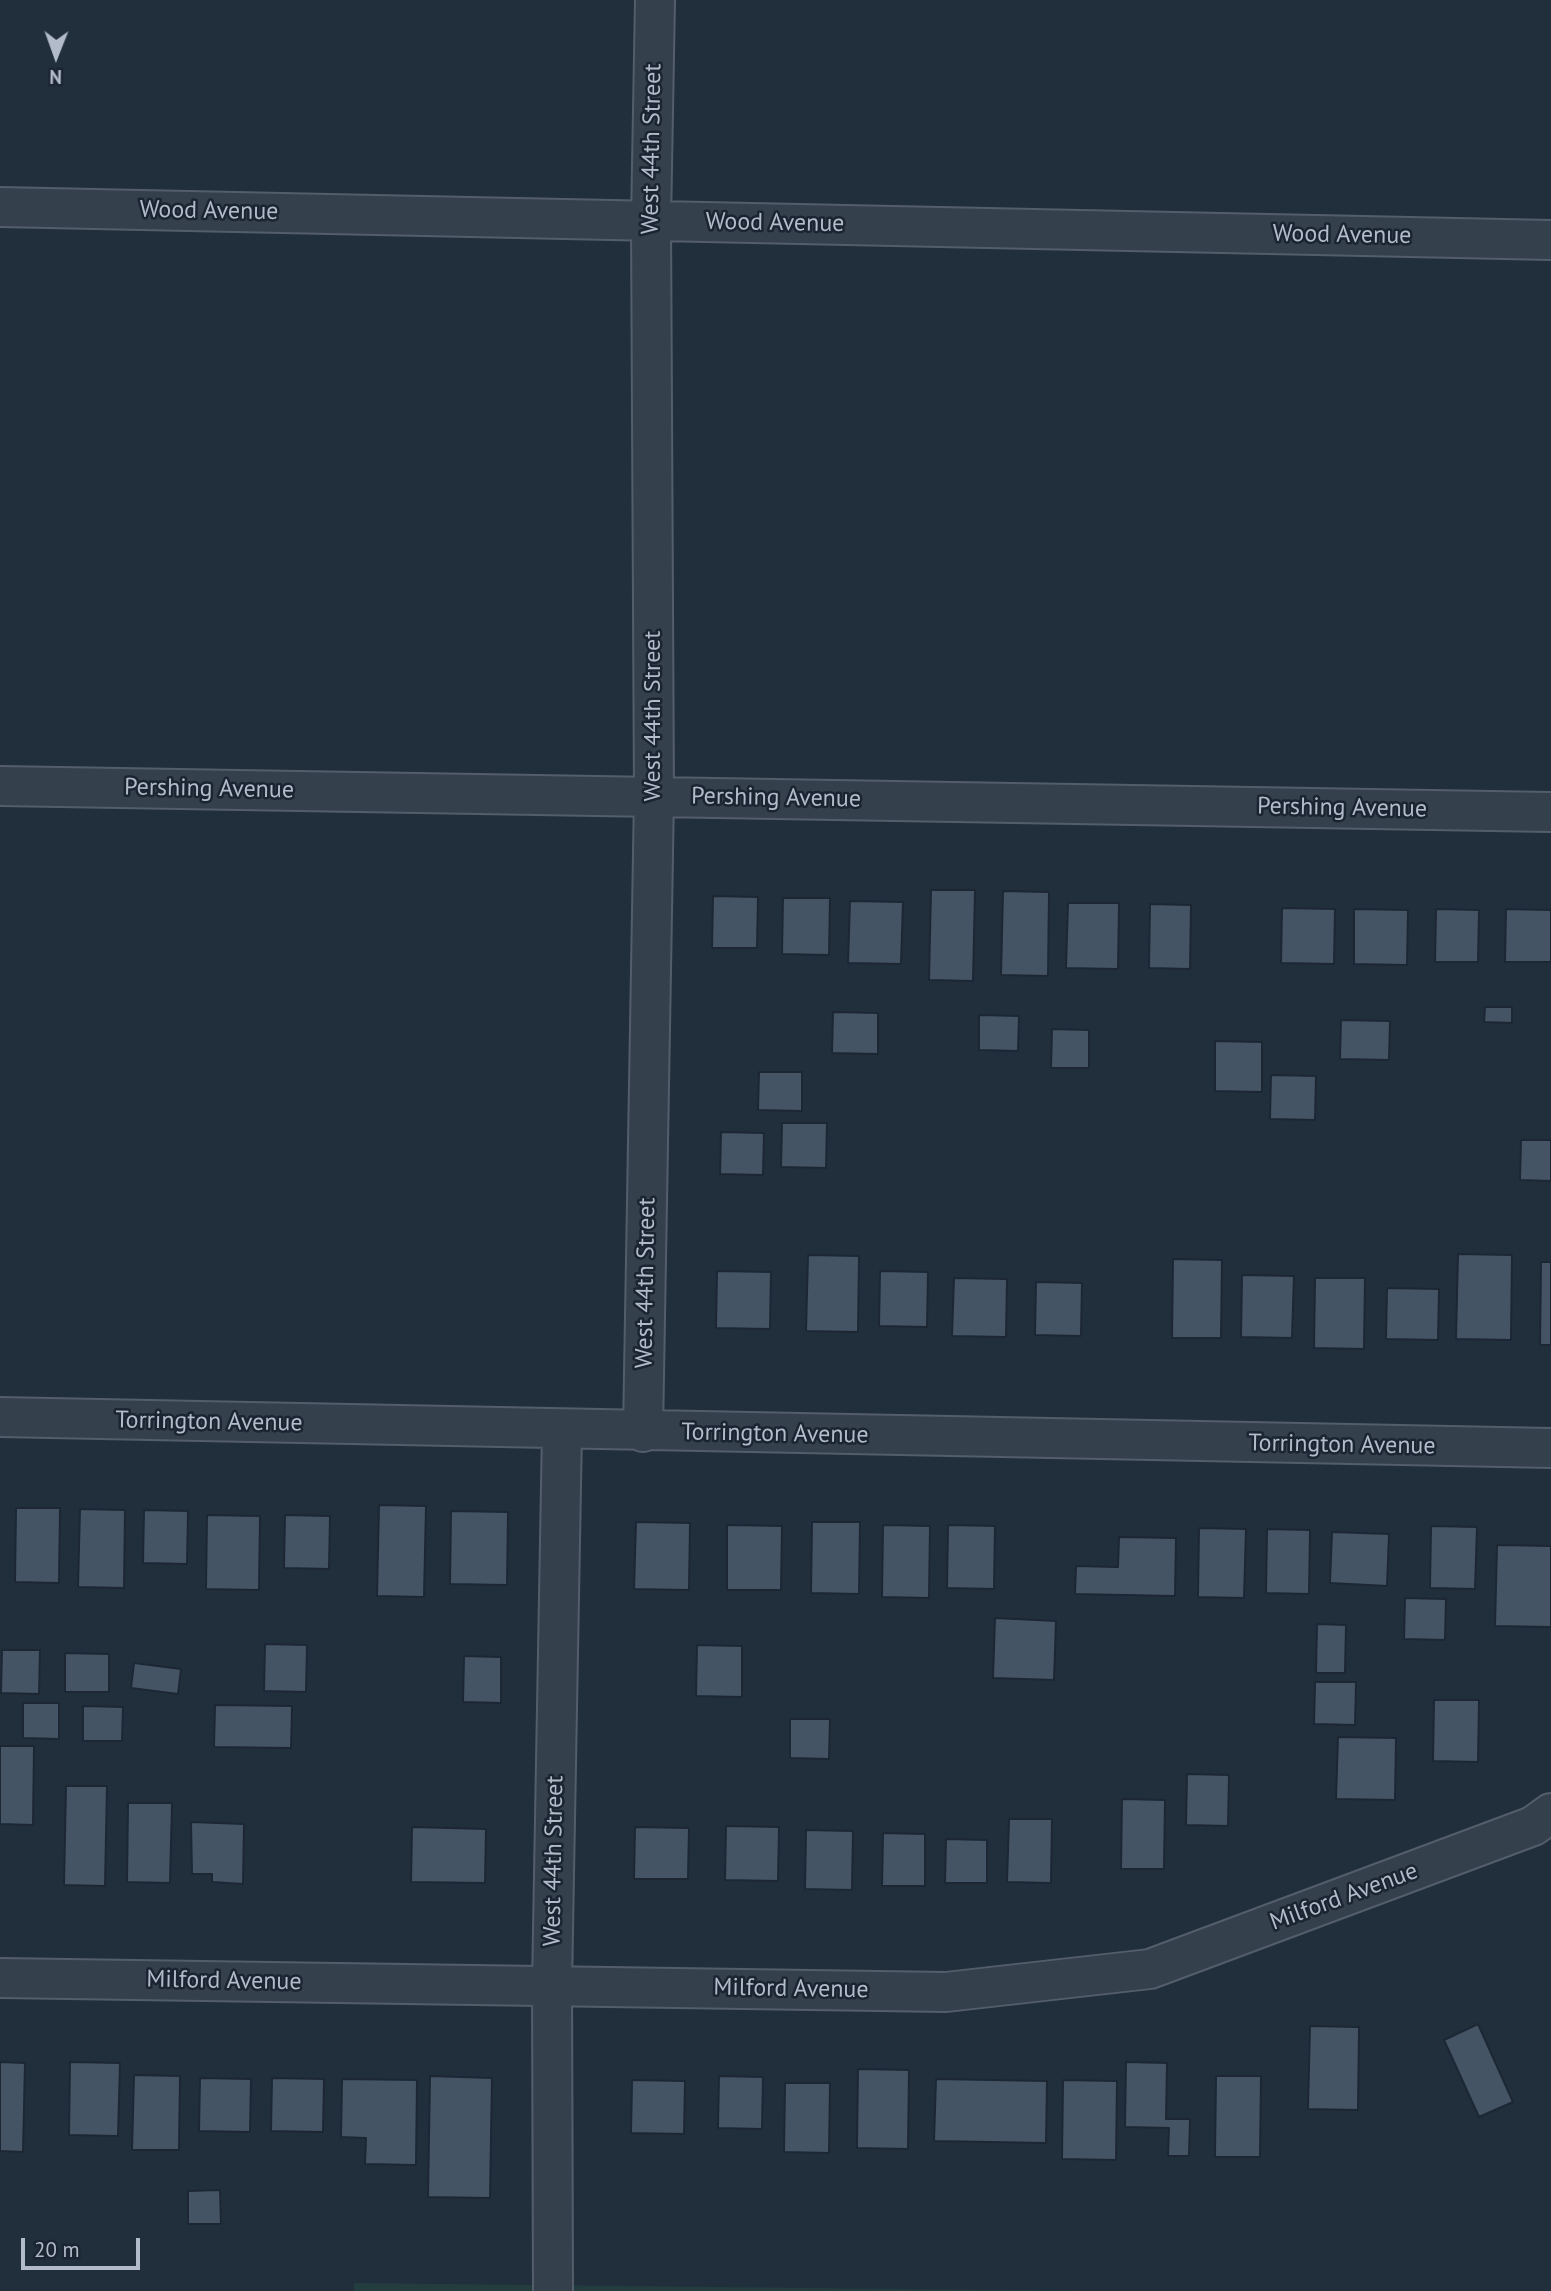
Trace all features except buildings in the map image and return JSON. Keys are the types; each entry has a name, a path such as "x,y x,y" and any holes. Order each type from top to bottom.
{"street":[{"name":"West 44th Street","path":"643,1432 654,796 651,222 655,0"},
{"name":"Wood Avenue","path":"0,207 1551,240"},
{"name":"Pershing Avenue","path":"0,786 1551,812"},
{"name":"Torrington Avenue","path":"0,1417 643,1432 1551,1448"},
{"name":"West 44th Street","path":"554,2291 552,1985 562,1430"},
{"name":"Milford Avenue","path":"0,1978 946,1992 1150,1969 1533,1826 1551,1813"}],"green space":[{"path":"354,2283 1085,2291 354,2291"}]}
